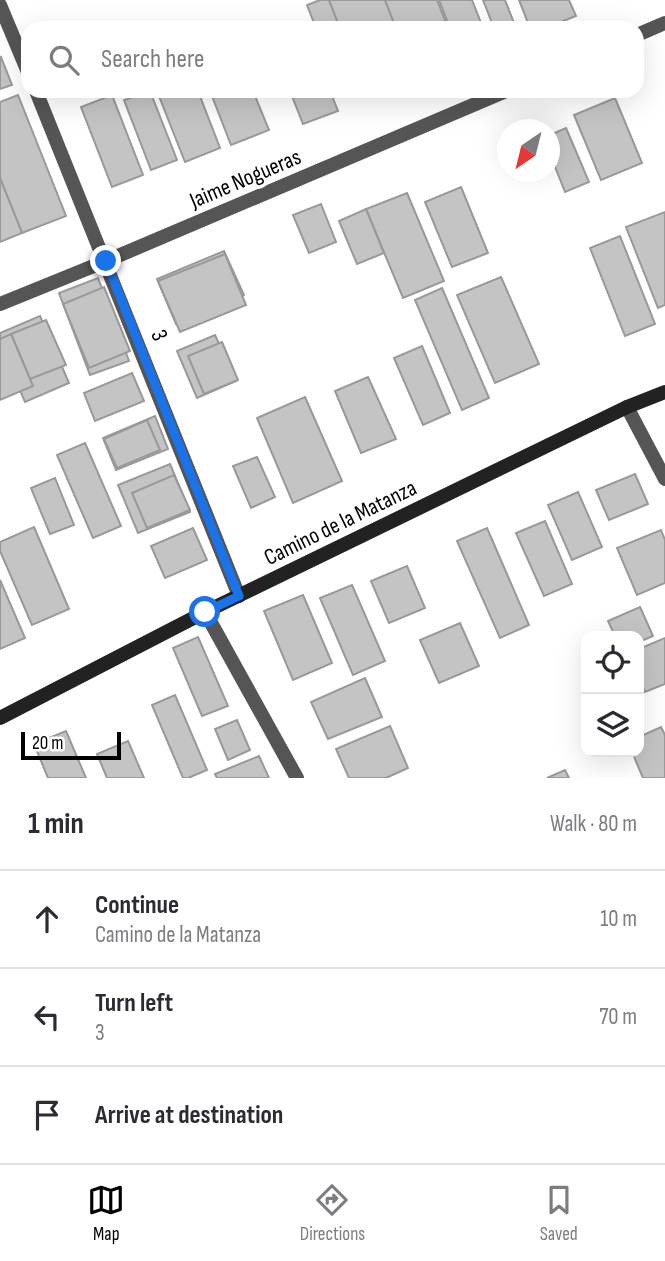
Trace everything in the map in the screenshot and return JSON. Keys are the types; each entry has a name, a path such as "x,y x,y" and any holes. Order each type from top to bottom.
{"main road":[{"name":"Camino de la Matanza","path":"0,718 205,612 627,407 665,392"}],"street":[{"path":"0,5 21,55"},
{"path":"644,32 665,23"},
{"name":"3","path":"39,98 239,596"},
{"name":"Jaime Nogueras","path":"0,304 490,98"},
{"path":"627,407 665,479"},
{"path":"205,612 298,778"}],"building":[{"path":"329,0 337,21 313,21 307,5"},
{"path":"329,0 385,0 393,21 337,21"},
{"path":"385,0 437,0 445,21 393,21"},
{"path":"439,0 472,0 480,21 447,21"},
{"path":"483,0 505,0 513,21 491,21"},
{"path":"519,0 569,0 576,16 564,21 527,21"},
{"path":"0,58 12,85 0,89"},
{"path":"18,95 66,216 22,233 0,178 0,102"},
{"path":"104,98 113,98 143,175 112,187 81,107"},
{"path":"153,98 177,160 151,170 124,100"},
{"path":"160,98 201,98 220,148 185,162"},
{"path":"213,98 256,98 269,130 231,145"},
{"path":"293,98 333,98 338,111 303,124"},
{"path":"615,98 642,163 601,180 574,115"},
{"path":"566,128 589,182 565,192 560,179 560,131"},
{"path":"0,178 22,233 0,242"},
{"path":"461,187 488,253 452,267 425,202"},
{"path":"407,193 444,281 403,298 366,209"},
{"path":"321,204 336,242 309,253 293,215"},
{"path":"366,209 384,253 357,264 339,221"},
{"path":"665,212 665,305 658,308 626,227"},
{"path":"620,236 655,324 625,336 590,248"},
{"path":"224,251 244,295 176,324 157,279"},
{"path":"225,254 246,305 180,332 158,281"},
{"path":"501,277 539,364 495,383 457,295"},
{"path":"98,278 129,361 90,375 59,293"},
{"path":"104,287 130,351 89,368 63,304"},
{"path":"442,288 489,398 462,410 415,300"},
{"path":"40,316 69,383 25,402 0,344 0,333"},
{"path":"46,320 66,365 30,379 11,334"},
{"path":"11,334 33,386 0,400 0,339"},
{"path":"215,335 236,381 197,398 177,351"},
{"path":"222,342 238,380 204,394 188,356"},
{"path":"422,346 450,413 423,425 394,358"},
{"path":"132,373 144,401 95,421 84,393"},
{"path":"368,377 396,439 361,453 335,391"},
{"path":"305,397 342,481 293,503 257,418"},
{"path":"155,416 168,449 116,470 103,438"},
{"path":"147,420 160,450 117,468 104,439"},
{"path":"85,443 121,526 93,538 57,455"},
{"path":"257,457 275,497 251,508 233,466"},
{"path":"170,464 190,512 138,533 118,485"},
{"path":"635,474 648,504 609,520 596,490"},
{"path":"174,475 190,510 147,528 132,493"},
{"path":"55,478 74,525 50,534 31,488"},
{"path":"578,492 602,547 572,560 548,505"},
{"path":"545,521 572,584 544,596 516,533"},
{"path":"34,527 69,609 32,625 0,551 0,542"},
{"path":"193,528 207,560 165,578 151,546"},
{"path":"487,528 529,625 500,638 457,541"},
{"path":"661,530 665,540 665,583 637,595 617,548"},
{"path":"407,566 425,608 389,623 371,581"},
{"path":"0,580 25,638 0,649"},
{"path":"352,585 385,661 353,675 320,598"},
{"path":"303,595 332,663 293,680 264,611"},
{"path":"640,607 653,636 644,640 644,631 613,631 608,621"},
{"path":"460,623 479,666 439,683 420,640"},
{"path":"198,637 228,706 202,716 173,648"},
{"path":"665,638 665,684 645,692 644,690 644,647"},
{"path":"365,678 382,717 328,739 311,702"},
{"path":"175,695 207,770 188,778 183,778 152,705"},
{"path":"237,720 250,750 228,760 215,729"},
{"path":"390,726 408,768 386,778 349,778 336,749"},
{"path":"661,727 665,735 665,778 643,778 634,757 644,757 644,735"},
{"path":"66,731 86,778 48,778 34,744"},
{"path":"128,741 144,778 107,778 97,754"},
{"path":"259,756 269,778 217,778 215,774"},
{"path":"565,770 569,778 547,778"}],"route":[{"path":"106,261 239,596 205,612"}]}
